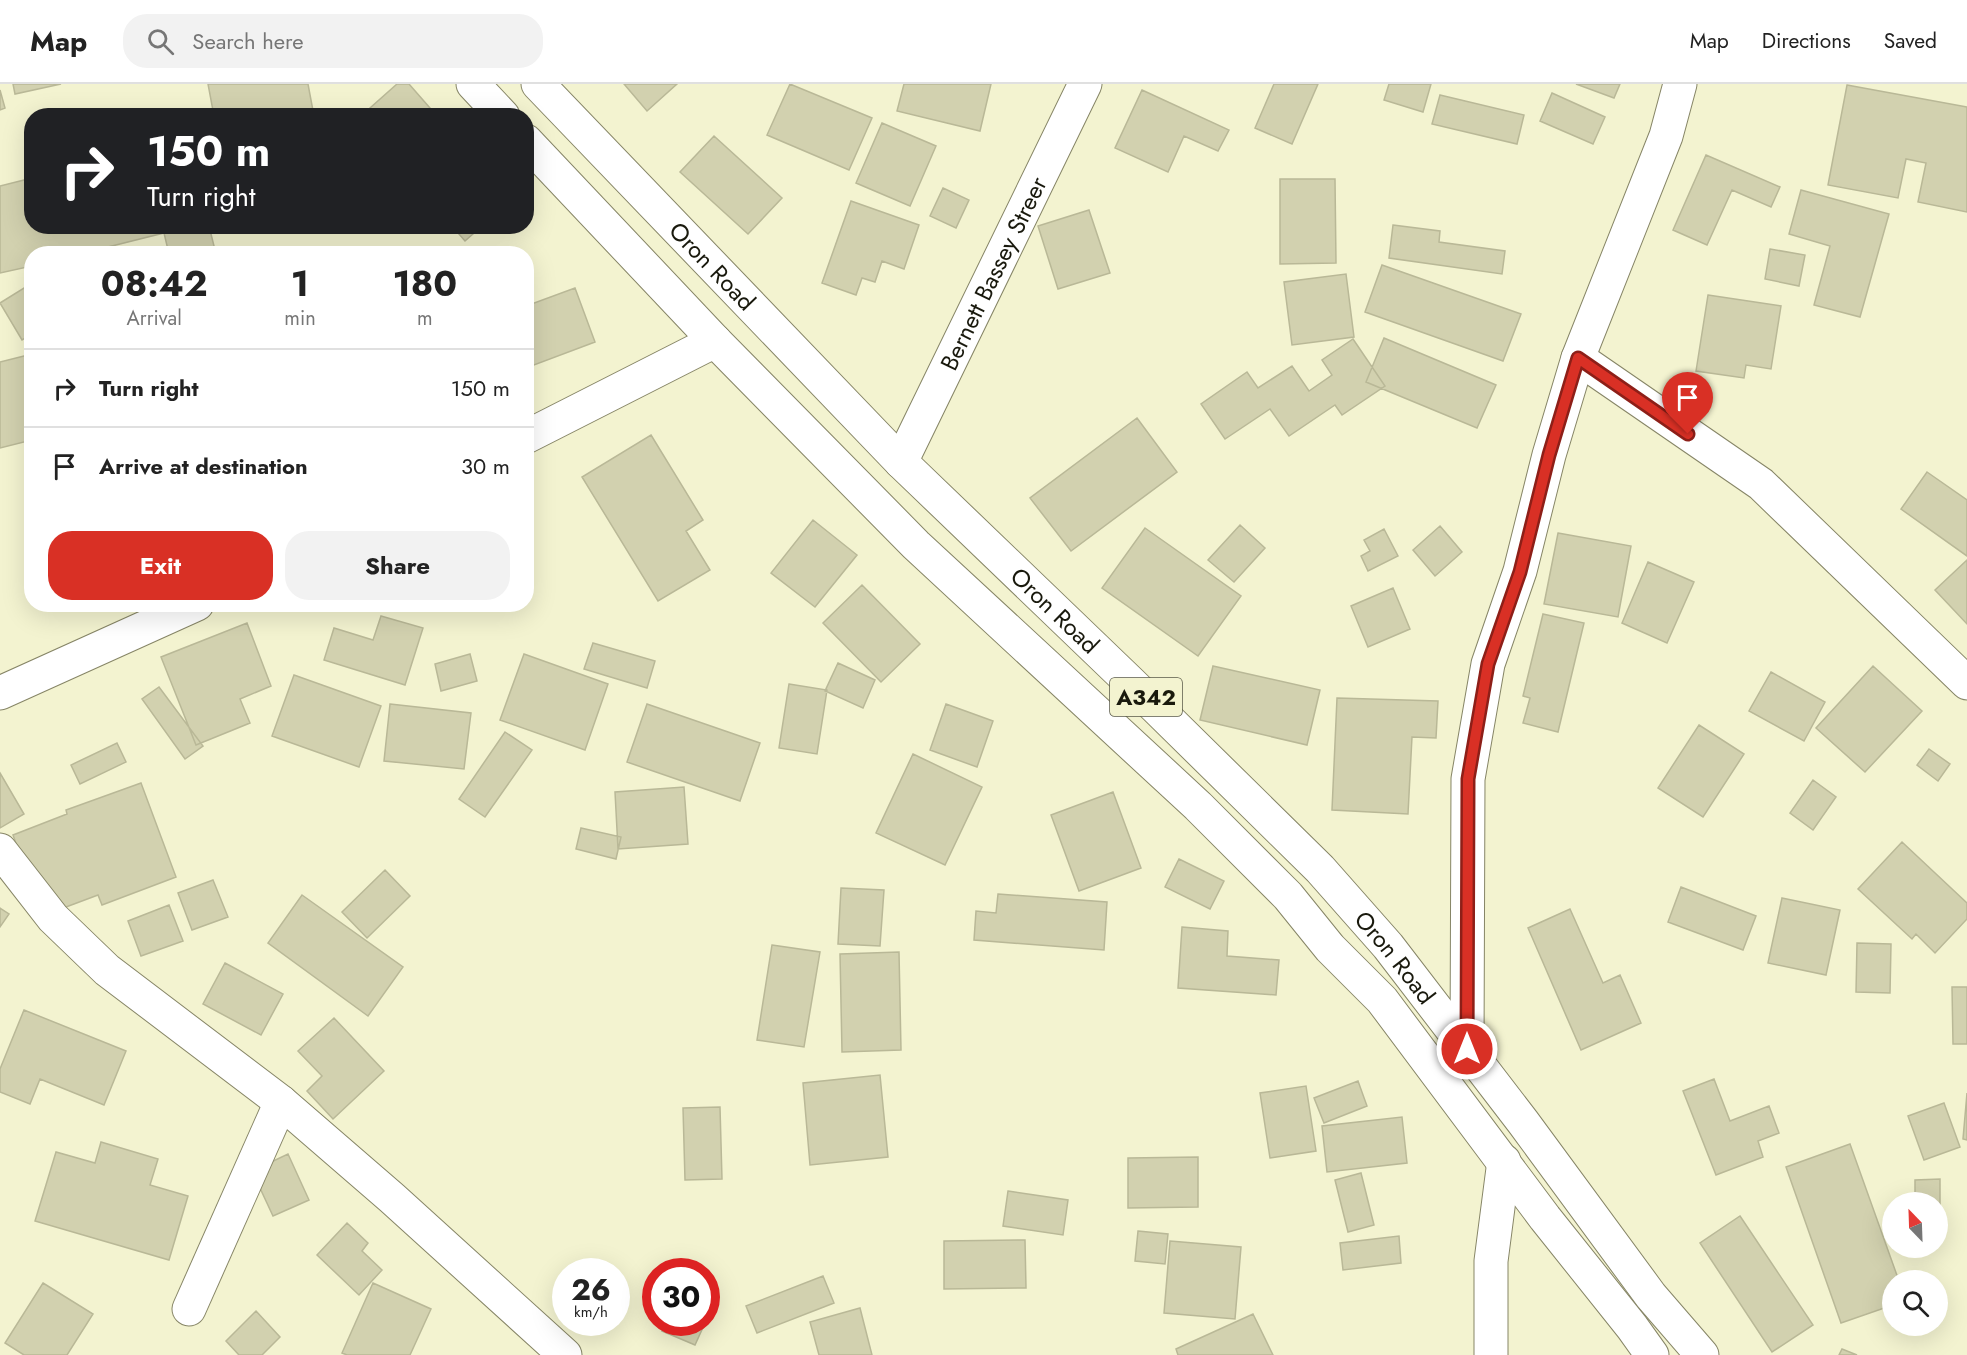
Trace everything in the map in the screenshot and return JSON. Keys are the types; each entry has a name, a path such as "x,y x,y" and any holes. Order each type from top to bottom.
{"main road":[{"path":"473,84 496,108"},
{"name":"Oron Road","path":"538,84 901,462 1320,869 1388,946 1586,1207 1650,1296 1702,1355"},
{"name":"Bernett Bassey Streer","path":"901,462 1085,84"},
{"path":"1467,1049 1468,779 1488,664 1520,572 1549,455 1578,358 1666,136 1680,84"},
{"name":"Oron Road","path":"534,149 715,341 916,545 1198,806 1288,896 1330,948 1382,1000 1545,1218 1652,1355"},
{"path":"534,433 715,341"},
{"path":"1578,358 1761,484 1967,683"},
{"path":"0,693 179,612"},
{"path":"0,850 53,918 107,970 281,1102 383,1190 565,1355"},
{"path":"189,1309 281,1102"},
{"path":"1491,1355 1491,1261 1504,1161"}],"building":[{"path":"13,84 61,84 15,94"},
{"path":"208,84 308,84 312,108 212,108"},
{"path":"397,84 409,84 430,108 370,108"},
{"path":"624,84 677,84 647,111"},
{"path":"790,84 872,118 849,170 767,135"},
{"path":"904,84 991,84 980,131 897,111"},
{"path":"1274,84 1318,84 1292,144 1255,128"},
{"path":"1389,84 1431,84 1423,112 1384,100"},
{"path":"1576,84 1620,84 1614,98"},
{"path":"1847,85 1967,107 1967,212 1918,202 1926,163 1906,159 1898,198 1828,185"},
{"path":"0,90 5,108 0,110"},
{"path":"1142,90 1229,130 1218,151 1184,136 1168,172 1115,148"},
{"path":"1552,93 1605,117 1593,144 1540,121"},
{"path":"1440,95 1524,115 1517,144 1432,124"},
{"path":"882,123 936,146 910,206 856,183"},
{"path":"714,136 782,198 748,234 680,172"},
{"path":"1706,155 1780,187 1771,207 1732,190 1707,245 1673,230"},
{"path":"1280,179 1335,179 1336,263 1280,264"},
{"path":"24,180 24,234 160,234 112,246 24,246 24,268 0,273 0,186"},
{"path":"943,188 969,200 956,228 930,216"},
{"path":"1801,190 1889,214 1860,317 1814,305 1830,246 1789,234"},
{"path":"851,201 919,225 904,269 882,261 875,282 862,278 856,295 822,283"},
{"path":"1089,210 1110,273 1058,289 1038,226"},
{"path":"1393,225 1440,231 1439,242 1505,251 1502,274 1389,258"},
{"path":"164,234 211,234 214,246 167,246"},
{"path":"459,234 473,234 465,241"},
{"path":"1770,249 1805,255 1799,286 1765,279"},
{"path":"1382,265 1521,314 1503,361 1365,312"},
{"path":"1346,274 1354,337 1292,345 1284,282"},
{"path":"24,288 24,339 22,340 0,303"},
{"path":"575,288 595,342 534,365 534,303"},
{"path":"1708,295 1781,306 1771,369 1746,365 1744,378 1696,371"},
{"path":"1384,338 1496,385 1477,428 1366,382"},
{"path":"1353,339 1385,386 1342,415 1335,405 1289,436 1270,409 1225,439 1201,404 1247,372 1258,388 1292,366 1309,391 1332,375 1322,360"},
{"path":"24,356 24,442 0,448 0,362"},
{"path":"1137,418 1177,472 1071,551 1030,498"},
{"path":"651,435 703,520 686,531 710,570 658,601 582,477"},
{"path":"1927,472 1967,500 1967,556 1901,509"},
{"path":"813,520 857,555 815,607 771,573"},
{"path":"1240,525 1265,548 1234,582 1208,560"},
{"path":"1440,526 1462,552 1435,576 1413,550"},
{"path":"1145,528 1241,596 1198,656 1102,588"},
{"path":"1384,529 1398,556 1368,571 1361,556 1370,551 1364,540"},
{"path":"1558,533 1631,546 1618,617 1544,604"},
{"path":"1967,560 1967,624 1935,590"},
{"path":"1648,562 1694,582 1667,643 1622,623"},
{"path":"862,585 920,644 881,682 823,623"},
{"path":"1393,588 1410,629 1368,647 1351,606"},
{"path":"1543,614 1584,623 1558,732 1523,723 1530,698 1523,696"},
{"path":"381,616 423,628 405,685 324,660 334,628 373,640"},
{"path":"247,623 271,686 240,699 250,723 196,745 161,657"},
{"path":"593,643 655,661 647,688 584,669"},
{"path":"470,654 477,681 441,691 435,664"},
{"path":"524,654 608,684 585,750 500,720"},
{"path":"838,663 875,680 863,708 825,691"},
{"path":"1213,666 1320,690 1307,745 1200,720"},
{"path":"1873,666 1922,711 1865,772 1816,728"},
{"path":"1771,672 1825,702 1804,741 1749,711"},
{"path":"294,675 381,706 359,767 272,736"},
{"path":"789,684 827,690 817,754 779,748"},
{"path":"159,687 203,746 185,759 142,699"},
{"path":"1337,698 1438,701 1436,738 1412,737 1408,814 1332,810"},
{"path":"390,704 471,713 464,769 384,761"},
{"path":"647,704 760,743 740,801 627,762"},
{"path":"946,704 993,721 977,767 930,750"},
{"path":"1699,725 1744,754 1703,817 1658,788"},
{"path":"505,732 532,750 485,817 459,799"},
{"path":"117,743 126,762 80,784 71,765"},
{"path":"1929,749 1950,764 1938,781 1917,765"},
{"path":"913,754 982,787 945,865 876,833"},
{"path":"0,773 24,814 0,828"},
{"path":"1813,780 1836,797 1813,830 1790,813"},
{"path":"141,783 176,877 102,905 98,895 42,916 13,835 67,814 66,810"},
{"path":"684,787 688,844 618,849 615,792"},
{"path":"1113,792 1141,868 1079,891 1051,815"},
{"path":"581,828 621,837 616,859 576,849"},
{"path":"1902,842 1967,903 1967,919 1935,953 1916,934 1912,939 1858,889"},
{"path":"1179,859 1224,881 1210,909 1165,887"},
{"path":"385,870 410,896 367,938 342,912"},
{"path":"213,880 228,917 192,930 178,893"},
{"path":"1681,887 1756,916 1743,950 1668,922"},
{"path":"841,888 884,890 880,946 838,944"},
{"path":"998,894 1107,902 1104,950 974,940 976,911 996,913"},
{"path":"302,895 403,967 368,1016 268,943"},
{"path":"1782,898 1840,910 1826,975 1768,963"},
{"path":"169,905 183,941 141,956 128,921"},
{"path":"0,908 9,914 0,927"},
{"path":"1570,909 1603,983 1620,975 1641,1023 1581,1050 1528,928"},
{"path":"1182,927 1228,931 1227,956 1279,960 1276,995 1178,988"},
{"path":"1857,943 1891,944 1890,993 1856,992"},
{"path":"772,945 820,952 804,1047 757,1040"},
{"path":"899,952 901,1050 842,1052 840,954"},
{"path":"225,963 283,994 261,1035 203,1004"},
{"path":"1952,987 1967,987 1967,1044 1953,1044"},
{"path":"24,1010 126,1051 104,1105 40,1079 30,1104 0,1092 0,1069"},
{"path":"334,1018 384,1071 333,1119 307,1091 322,1076 298,1051"},
{"path":"880,1075 888,1157 810,1165 803,1083"},
{"path":"1714,1079 1730,1121 1769,1106 1779,1133 1758,1141 1763,1157 1716,1175 1683,1091"},
{"path":"1358,1081 1367,1106 1324,1123 1314,1098"},
{"path":"1306,1086 1316,1151 1270,1158 1260,1093"},
{"path":"1967,1093 1967,1140 1963,1139"},
{"path":"1944,1103 1960,1147 1924,1160 1908,1116"},
{"path":"720,1107 722,1179 685,1180 683,1108"},
{"path":"1402,1117 1407,1163 1327,1172 1322,1126"},
{"path":"101,1142 158,1159 150,1185 188,1196 169,1260 35,1221 56,1152 95,1163"},
{"path":"1850,1144 1882,1233 1882,1258 1891,1258 1895,1270 1882,1270 1882,1309 1841,1323 1786,1167"},
{"path":"288,1154 309,1200 273,1216 252,1171"},
{"path":"1198,1157 1198,1207 1128,1208 1128,1158"},
{"path":"1361,1173 1374,1225 1348,1232 1335,1180"},
{"path":"1940,1179 1940,1192 1915,1192 1915,1180"},
{"path":"1008,1191 1068,1200 1063,1235 1003,1226"},
{"path":"1740,1216 1813,1325 1772,1352 1700,1243"},
{"path":"347,1223 368,1243 362,1251 382,1270 359,1295 317,1255"},
{"path":"1138,1231 1168,1234 1165,1264 1135,1261"},
{"path":"1399,1236 1401,1263 1343,1270 1340,1243"},
{"path":"1025,1240 1026,1288 944,1289 944,1241"},
{"path":"1170,1241 1241,1247 1235,1319 1164,1313"},
{"path":"823,1276 834,1303 757,1333 746,1306"},
{"path":"43,1283 93,1314 67,1355 24,1355 5,1343"},
{"path":"373,1283 431,1309 410,1355 347,1355 342,1353"},
{"path":"860,1308 872,1355 819,1355 810,1322"},
{"path":"256,1311 280,1337 262,1355 239,1355 226,1341"},
{"path":"1253,1314 1273,1355 1178,1355 1176,1349"},
{"path":"674,1336 699,1336 695,1345"},
{"path":"1842,1349 1857,1355 1839,1355"}],"route":[{"path":"1467,1049 1468,779 1488,664 1520,572 1549,455 1578,358 1688,434"}]}
